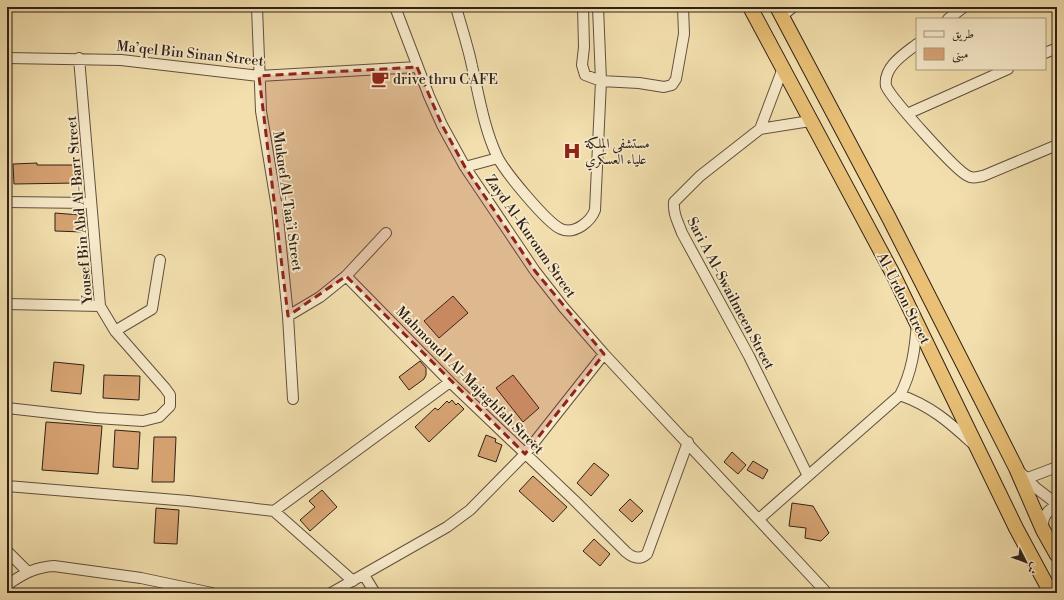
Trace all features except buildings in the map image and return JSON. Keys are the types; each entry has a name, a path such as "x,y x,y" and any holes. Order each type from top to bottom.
{"highway":[{"name":"Al-Urdon Street","path":"750,7 917,322 1016,528 1051,593"},
{"name":"Al-Urdon Street","path":"784,10 1016,468 1043,530 1057,556"}],"street":[{"name":"Muknef Al-Taa’i Street","path":"257,7 259,76 264,133 277,208 288,316 293,399"},
{"name":"Zayd Al-Kuroum Street","path":"395,7 417,67 442,125 465,167 535,271 604,354 760,519 827,593"},
{"path":"456,7 488,132 498,158 522,190 544,215 562,230 570,230 586,223 595,210 601,81 598,7"},
{"path":"583,7 583,71 589,78 601,81 639,83 664,87 672,85 676,79 684,34 683,7"},
{"path":"949,18 964,7"},
{"path":"916,45 895,63 886,75 885,81 887,90 950,162 961,172 969,177 983,176 1057,144"},
{"path":"1046,53 1057,48"},
{"name":"Ma’qel Bin Sinan Street","path":"7,58 79,58 170,65 259,76 417,67"},
{"name":"Yousef Bin Abd Al-Barr Street","path":"7,408 96,418 143,421 153,419 164,414 170,406 170,395 115,331 100,306 90,203 79,58"},
{"path":"760,129 783,68"},
{"path":"907,114 1006,70"},
{"name":"Sari A Al-Swailmeen Street","path":"808,476 749,356 695,258 674,213 674,202 695,180 760,129 810,121"},
{"path":"465,167 498,158"},
{"path":"7,202 90,203"},
{"path":"288,316 320,297 346,276 386,233"},
{"path":"115,331 152,309 160,260"},
{"name":"Mahmoud I Al-Majaghfah Street","path":"346,276 450,382 626,552 635,557 644,557 647,554 688,442"},
{"path":"7,304 100,306"},
{"path":"760,519 900,395 913,362 917,322"},
{"path":"331,593 460,518 525,454 604,354"},
{"path":"274,512 450,382"},
{"path":"900,395 917,401 937,412 977,447"},
{"path":"1026,479 1057,467"},
{"path":"1016,468 1026,479 1057,505 1047,512 1044,517 1043,530"},
{"path":"7,486 188,502 274,512 353,581"},
{"path":"7,551 27,571"},
{"path":"7,585 27,571 42,567 66,567 141,578 212,593"},
{"path":"364,575 375,593"}],"highlighted area":[{"path":"417,67 442,125 465,167 535,271 604,354 525,454 346,276 288,316 259,76"}],"place":[{"name":"drive thru CAFE","path":"380,79"},
{"name":"مستشفى الملكة علياء العسكري","path":"572,151"}]}
